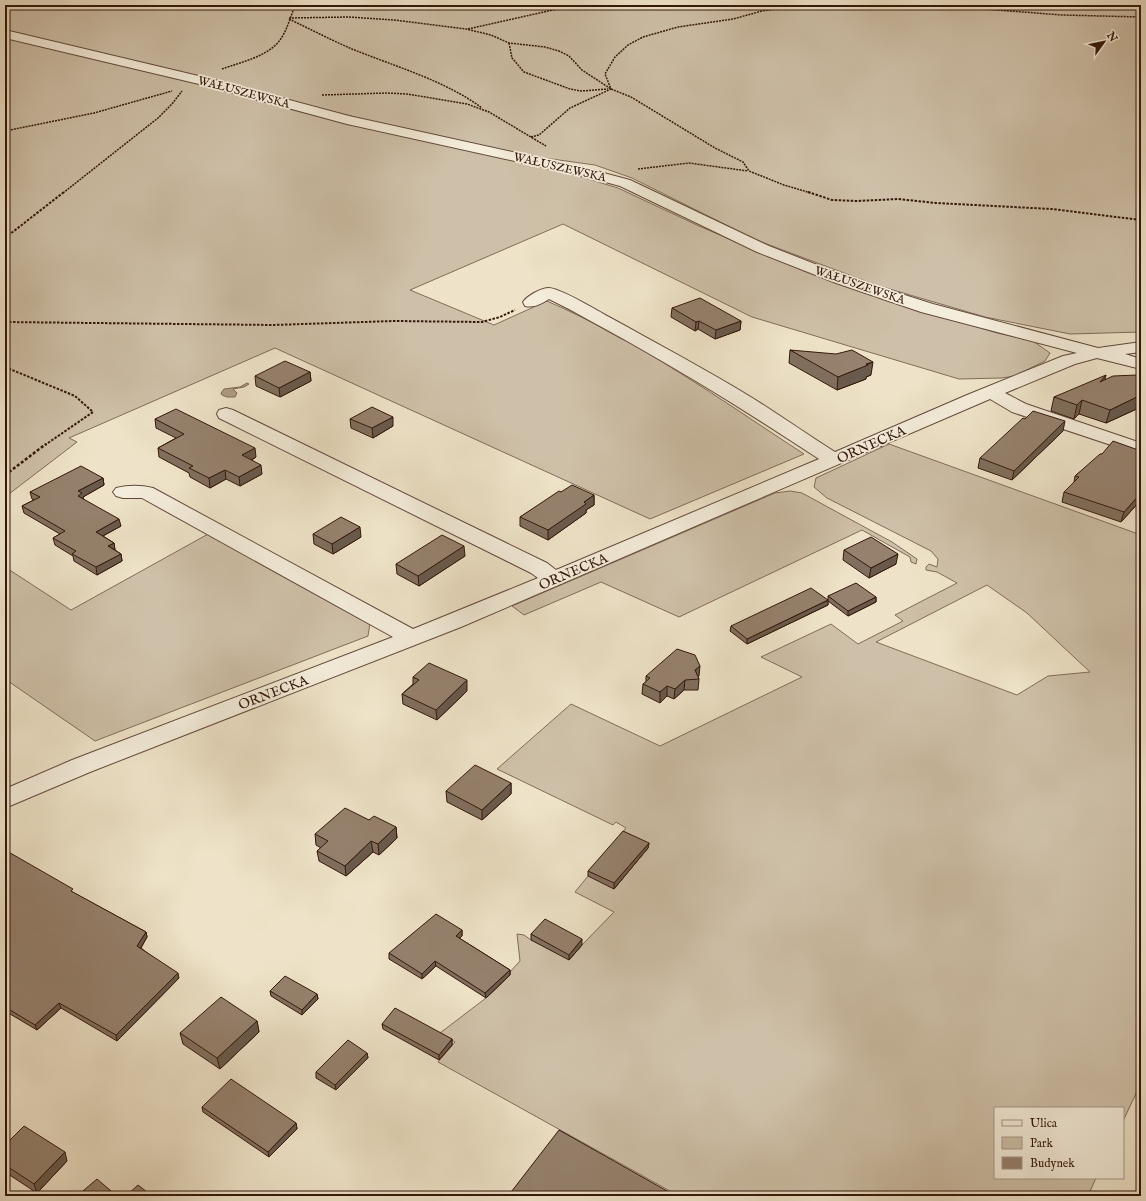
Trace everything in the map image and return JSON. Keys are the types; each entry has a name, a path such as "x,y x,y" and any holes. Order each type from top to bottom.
{"street":[{"name":"WAŁUSZEWSKA","path":"5,34 202,81 347,120 557,165 619,181 763,249 842,280 927,308 1097,354 1141,364"},
{"path":"531,302 549,293 573,304 660,352 747,403 834,460"},
{"name":"ORNECKA","path":"5,799 81,766 411,638 553,580 1069,360 1141,347"},
{"path":"991,392 1019,408 1141,448"},
{"path":"226,414 539,568 553,580"},
{"path":"123,492 146,492 411,638"}],"path":[{"path":"202,81 218,71 266,51 275,45 282,39 294,5"},
{"path":"466,29 575,5"},
{"path":"611,89 605,74 610,62 625,46 647,35 675,28 732,19 762,11 801,5"},
{"path":"932,5 982,10 1141,17"},
{"path":"974,5 982,10"},
{"path":"289,18 349,17 394,20 466,29 491,35 509,43 545,47 569,56 582,70 611,89 631,97 715,148 743,162 749,171"},
{"path":"289,18 350,48 419,75 470,99 484,110 549,147"},
{"path":"509,43 512,58 524,72 570,89 581,91 611,89"},
{"path":"5,131 94,113 183,89 166,110 5,238"},
{"path":"531,137 540,135 570,108 611,89"},
{"path":"321,95 387,93 407,94 440,99 484,110"},
{"path":"635,170 689,164 749,171 784,185 832,200 844,202 898,199 936,203 1052,209 1141,220"},
{"path":"1141,244 1141,255"},
{"path":"5,322 273,325 394,321 482,322 500,316 531,302"},
{"path":"5,368 75,396 93,412 60,434 5,475"}],"green space":[{"path":"5,5 1141,5 1141,332 1070,334 985,317 876,285 756,240 632,178 595,165 523,155 367,120 5,31"},
{"path":"5,37 189,81 336,121 549,167 618,188 699,226 804,271 866,293 997,333 1033,341 1050,353 1045,361 1014,376 1002,378 959,379 752,317 563,224 410,290 494,325 547,301 614,334 679,372 804,454 650,519 275,348 69,438 77,442 5,497"},
{"path":"889,444 1141,535 1141,1083 1124,1119 1124,1107 994,1107 994,1179 1096,1179 1088,1196 679,1196 438,1062 455,1042 440,1033 486,998 520,961 517,934 524,935 531,940 582,945 614,912 575,892 588,876 621,880 648,848 620,835 626,828 616,822 613,825 497,769 571,704 660,746 802,677 761,657 831,624 858,644 903,621 895,615 957,583 937,572 926,570 926,567 929,564 937,567 938,559 931,551 827,498 814,487 816,478","holes":["987,585 1027,613 1090,672 1048,676 1017,695 876,642"]},
{"path":"790,491 802,493 892,542 917,559 916,564 911,562 910,557 862,530 679,617 601,582 524,615 512,606 775,493"},
{"path":"210,533 370,623 368,636 95,741 5,679 5,567 71,610"}],"shaded area":[{"path":"247,383 249,384 244,387 233,389 237,393 235,397 227,397 221,393 224,389 240,387"}],"building":[{"path":"700,298 741,321 716,330 699,321 696,322 672,308"},
{"path":"790,350 836,354 852,350 873,362 838,377"},
{"path":"285,361 310,372 279,388 255,376"},
{"path":"1106,375 1100,382 1113,376 1137,375 1141,377 1141,395 1110,410 1082,400 1077,405 1054,397"},
{"path":"372,407 393,417 372,428 350,419"},
{"path":"176,409 255,448 242,455 261,465 239,477 225,470 209,478 189,468 193,466 158,448 184,434 155,419"},
{"path":"1033,411 1065,421 1014,471 980,458 1023,418 1025,419"},
{"path":"1113,441 1141,451 1141,493 1124,512 1064,492 1079,477 1075,476 1100,454 1102,454"},
{"path":"81,466 103,478 78,491 82,493 78,496 119,519 96,532 114,543 108,546 121,554 96,567 72,554 76,551 53,538 65,531 22,506 40,497 30,492"},
{"path":"572,485 594,495 584,502 586,504 548,530 520,517 559,491 561,492"},
{"path":"341,517 360,527 332,544 313,534"},
{"path":"442,535 464,546 418,576 396,564"},
{"path":"871,537 898,554 871,568 844,550"},
{"path":"856,583 876,597 848,611 828,596"},
{"path":"811,588 828,600 747,639 731,626"},
{"path":"677,649 695,655 700,666 695,670 699,679 685,680 675,689 667,686 660,692 643,684 650,678 646,676"},
{"path":"429,663 467,680 436,710 402,694 419,680 413,677"},
{"path":"475,765 511,783 482,810 446,791"},
{"path":"345,808 369,820 374,816 396,827 378,844 371,841 345,866 317,851 328,841 315,834"},
{"path":"623,831 649,843 614,883 588,871"},
{"path":"5,850 73,889 71,891 146,932 137,946 178,973 116,1035 59,1003 35,1025 5,1007"},
{"path":"436,914 462,930 456,936 510,970 485,993 435,961 422,974 389,953"},
{"path":"545,919 582,939 569,955 531,934"},
{"path":"285,976 317,994 302,1010 270,991"},
{"path":"221,997 257,1021 217,1058 180,1033"},
{"path":"395,1008 452,1039 439,1055 382,1024"},
{"path":"348,1040 367,1053 335,1085 316,1072"},
{"path":"231,1079 296,1123 268,1152 202,1107"},
{"path":"24,1126 65,1152 34,1184 5,1165 5,1143 6,1144"},
{"path":"559,1130 676,1196 508,1196"},
{"path":"97,1179 117,1196 77,1196"},
{"path":"138,1185 152,1196 126,1196"}]}
